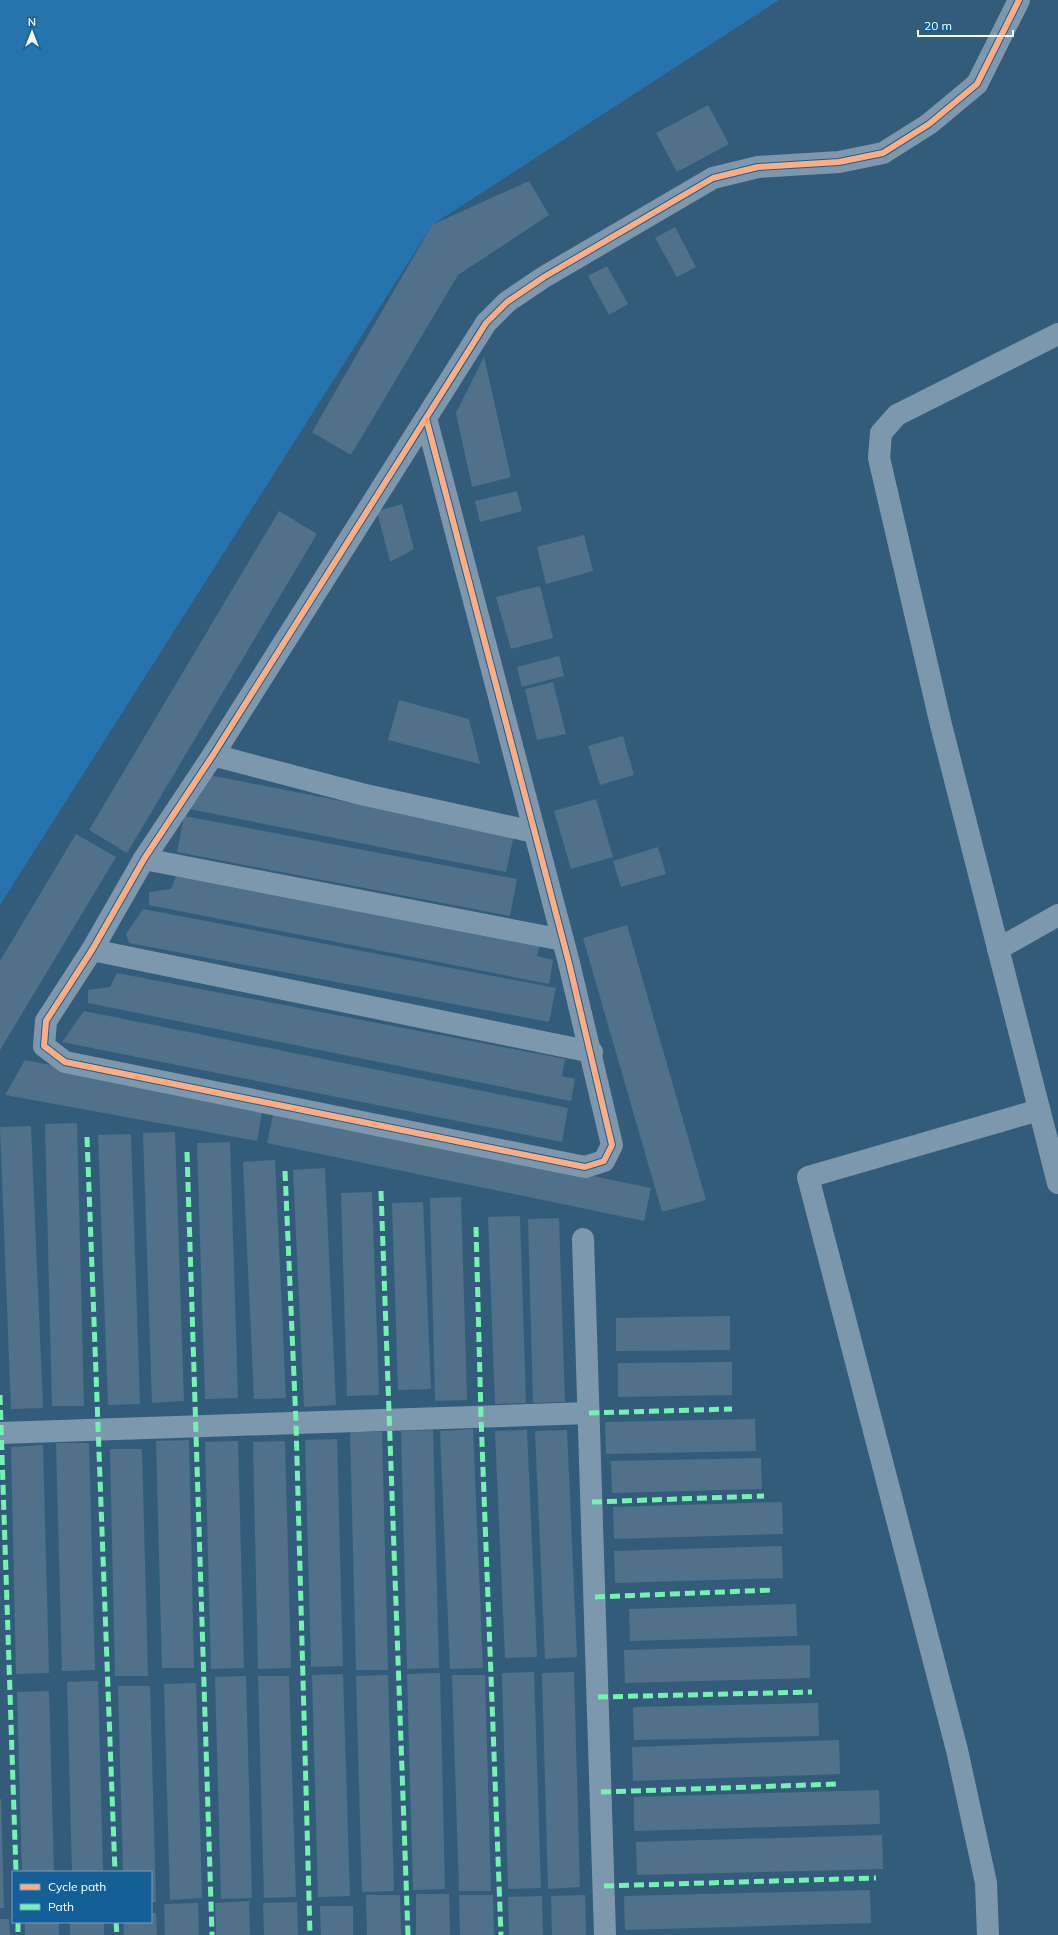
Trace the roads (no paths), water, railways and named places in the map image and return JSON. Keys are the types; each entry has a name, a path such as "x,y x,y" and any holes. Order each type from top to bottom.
{"street":[{"path":"426,418 592,1052 612,1145 604,1161 585,1167 65,1062 44,1046 46,1021 92,950 144,859 213,755 486,323 507,302 544,277 713,178 758,167 839,162 884,153 929,124 977,84 1019,0"},
{"path":"1058,334 897,415 881,433 879,458 941,725 1058,1183"},
{"path":"213,755 361,794 534,832"},
{"path":"144,859 563,940"},
{"path":"998,948 1058,914"},
{"path":"92,950 592,1052"},
{"path":"988,1935 986,1883 957,1750 808,1177 1039,1110"},
{"path":"583,1239 605,1935"},
{"path":"0,1434 589,1413"}]}
